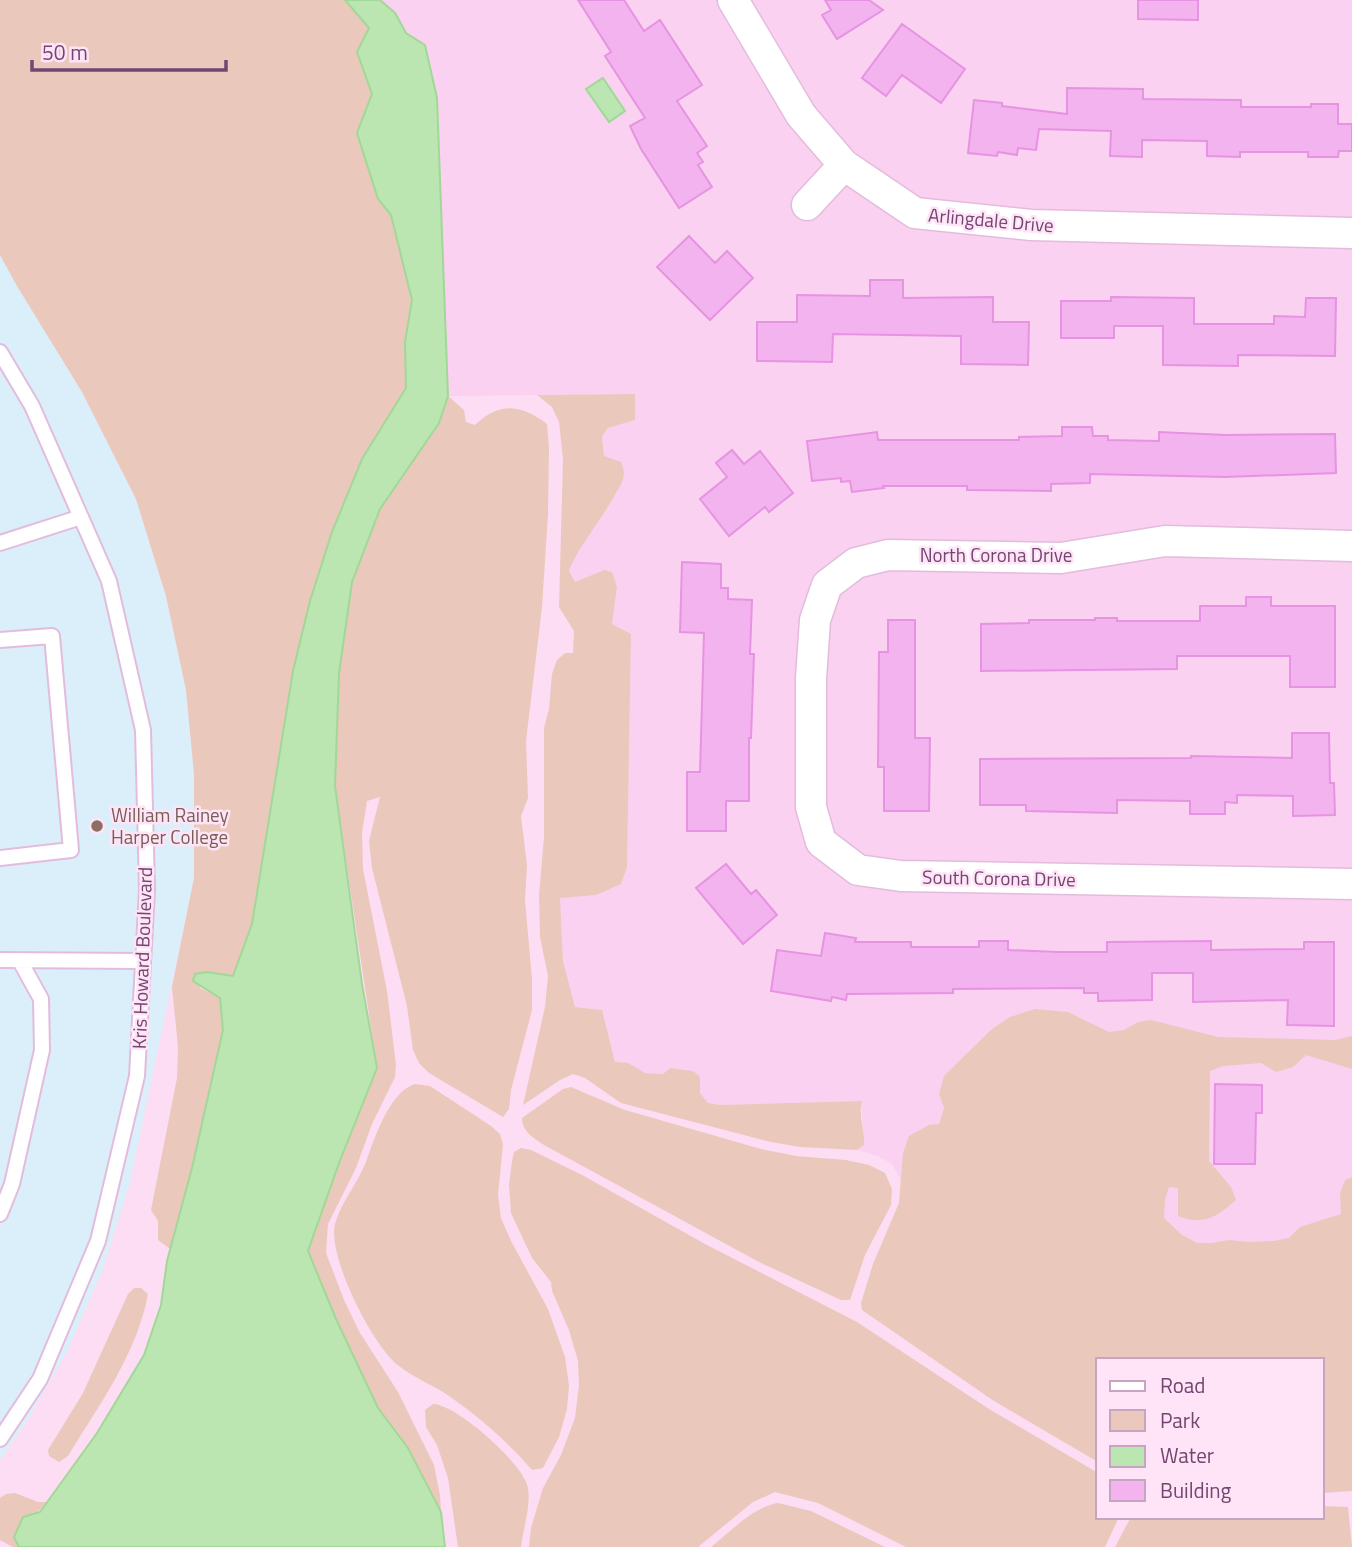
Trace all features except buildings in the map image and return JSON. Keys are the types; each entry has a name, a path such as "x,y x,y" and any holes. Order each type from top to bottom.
{"street":[{"name":"Arlingdale Drive","path":"733,0 801,115 844,165 915,213 1031,225 1352,233"},
{"path":"807,205 844,165"},
{"name":"North Corona Drive","path":"811,678 815,620 827,585 856,563 867,560 888,555 1061,558 1165,541 1352,546"},
{"name":"South Corona Drive","path":"811,678 811,807 821,842 858,870 901,876 1352,884"}],"lane":[{"name":"Kris Howard Boulevard","path":"0,352 32,406 109,581 143,730 147,889 137,1076 98,1241 40,1379 0,1438"},
{"path":"0,543 81,517"},
{"path":"0,640 52,636 71,850 0,858"},
{"path":"0,960 143,961"},
{"path":"0,1214 12,1184 42,1050 41,999 20,961"}],"shaded area":[{"path":"380,0 1352,0 1352,1271 1033,1269 939,1094 944,1108 939,1124 903,1153 902,1183 892,1164 878,1156 857,1150 864,1145 861,1101 720,1105 708,1103 700,1093 693,1071 670,1068 663,1074 645,1073 628,1064 615,1062 602,1010 575,1007 563,961 560,897 596,895 620,884 627,867 631,634 612,624 617,587 604,570 575,582 569,571 589,533 618,492 604,456 602,436 608,428 635,420 635,394 448,396 437,98 425,45 406,33 395,13"},
{"name":"William Rainey Harper College","path":"0,255 82,392 136,499 166,597 186,690 194,774 194,878 130,1182 103,1269 67,1352 25,1424 0,1460"}],"green space":[{"path":"0,0 349,2 369,28 357,52 372,94 357,133 378,199 391,215 412,300 405,342 406,388 362,459 310,601 293,671 252,924 233,976 207,972 200,988 221,998 223,1030 192,1168 170,1249 158,1240 158,1221 151,1210 177,1078 178,1047 172,987 194,878 194,774 186,690 166,596 136,499 82,392 0,255"},
{"path":"635,394 635,420 608,428 602,436 604,456 621,462 624,472 622,481 569,571 575,582 604,570 612,572 617,587 612,624 631,634 627,867 621,884 596,895 560,898 563,961 575,1007 602,1010 615,1062 628,1063 645,1073 663,1074 670,1068 693,1071 700,1077 700,1093 708,1103 720,1105 862,1101 864,1145 857,1150 800,1147 771,1142 621,1103 585,1078 573,1074 523,1105 545,1007 548,976 540,937 539,895 544,837 544,728 549,709 552,674 557,660 565,653 573,653 574,631 559,607 563,459 559,422 552,407 537,395"},
{"path":"448,396 464,410 466,422 475,425 493,412 510,408 528,412 547,424 548,514 542,607 526,741 528,798 521,816 527,865 525,900 532,1010 511,1090 509,1109 503,1117 429,1073 419,1063 413,1050 407,1006 372,868 369,841 380,797 367,801 362,833 363,869 387,991 396,1065 395,1077 372,1124 356,1168 328,1224 326,1253 360,1333 398,1392 434,1465 441,1512 408,1448 378,1408 336,1319 308,1251 377,1068 335,786 339,673 352,582 380,509 439,423"},
{"path":"1035,1009 1068,1012 1109,1032 1124,1030 1138,1022 1151,1020 1218,1037 1335,1040 1352,1036 1352,1069 1306,1055 1293,1067 1276,1072 1261,1063 1223,1066 1210,1071 1209,1161 1231,1187 1236,1200 1209,1218 1187,1219 1178,1216 1178,1188 1169,1187 1164,1218 1182,1235 1197,1243 1229,1240 1274,1241 1289,1238 1300,1227 1341,1214 1340,1193 1345,1180 1352,1177 1352,1491 1324,1493 1324,1358 1096,1358 1096,1461 994,1401 862,1310 861,1303 873,1264 899,1203 903,1153 909,1136 929,1125 939,1124 944,1108 939,1094 944,1076 992,1029 1010,1017"},
{"path":"415,1084 430,1086 500,1134 503,1144 498,1195 501,1218 548,1309 565,1357 569,1386 567,1409 559,1437 543,1468 532,1470 471,1412 399,1366 388,1356 354,1300 338,1257 334,1239 335,1224 345,1200 363,1170 384,1117 398,1096"},
{"path":"571,1087 625,1110 761,1149 796,1156 846,1160 869,1165 885,1173 892,1189 891,1205 865,1255 850,1300 841,1300 759,1262 544,1145 526,1131 522,1118 563,1089"},
{"path":"521,1148 531,1150 582,1175 705,1244 857,1322 989,1409 1096,1472 1096,1519 1118,1519 1105,1547 906,1547 818,1503 775,1492 753,1502 698,1547 529,1547 531,1528 543,1488 561,1455 575,1418 579,1385 578,1361 551,1282 532,1258 511,1213 509,1185 514,1152"},
{"path":"134,1288 141,1288 148,1294 143,1316 126,1358 68,1456 59,1462 49,1456 48,1450 83,1393 128,1294"},
{"path":"433,1404 457,1414 488,1437 524,1478 528,1488 528,1502 521,1547 458,1547 448,1478 437,1445 426,1427 425,1410"},
{"path":"15,1493 38,1502 47,1502 14,1537 19,1547 0,1540 0,1498"},
{"path":"778,1503 811,1511 885,1547 711,1547 760,1509"},
{"path":"1324,1506 1348,1507 1352,1547 1115,1547 1130,1519 1324,1519"}],"water":[{"path":"345,0 380,0 395,13 406,33 425,45 437,98 448,396 439,423 380,509 352,582 339,673 335,786 362,984 377,1068 308,1251 336,1319 378,1408 408,1448 441,1512 445,1547 19,1547 14,1537 23,1517 40,1512 97,1433 144,1355 161,1305 167,1261 192,1168 223,1030 220,998 193,981 195,974 207,972 233,976 252,924 293,671 310,601 332,532 362,459 406,388 405,342 412,300 391,215 378,199 357,133 372,94 357,52 369,28"},
{"path":"603,78 625,111 609,122 586,89"}],"place":[{"name":"William Rainey Harper College","path":"97,826"}]}
